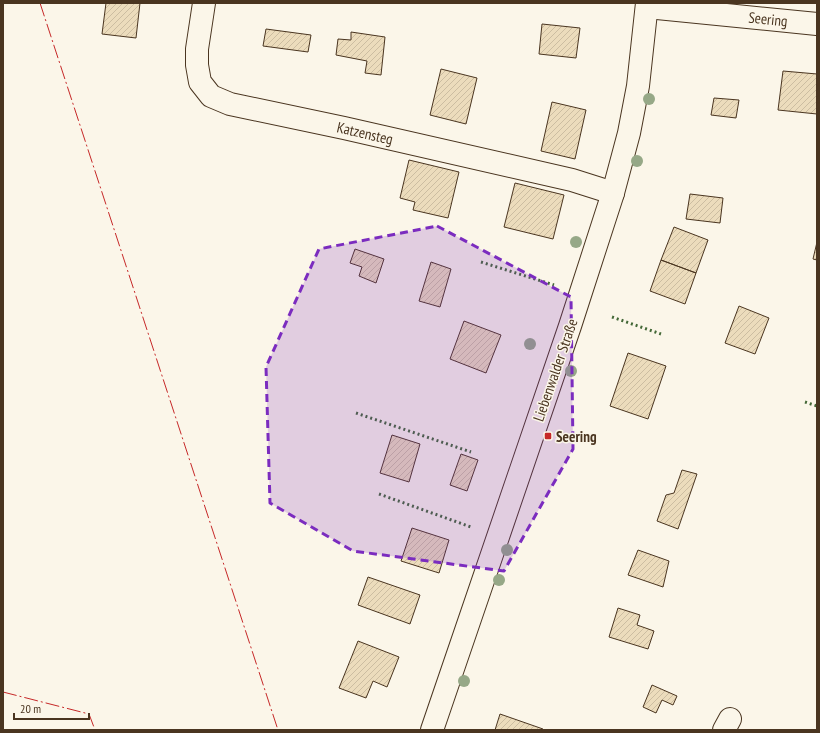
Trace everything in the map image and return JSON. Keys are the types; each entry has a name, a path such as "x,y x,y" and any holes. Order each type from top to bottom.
{"main road":[{"name":"Katzensteg","path":"204,3 197,49 197,65 200,82 211,96 230,104 344,128 572,180 613,193"},
{"name":"Liebenwalder Straße","path":"432,730 570,326 613,193 629,133 638,86 647,5"},
{"name":"Seering","path":"647,5 817,24"}],"highlighted area":[{"path":"437,226 571,297 573,449 504,571 353,551 270,503 266,367 319,249"}],"building":[{"path":"106,3 140,3 136,38 102,34"},
{"path":"542,24 580,28 576,58 539,54"},
{"path":"266,29 311,35 308,52 263,46"},
{"path":"351,32 385,37 381,75 365,73 367,61 336,55 338,39 351,40"},
{"path":"441,69 477,78 466,124 430,115"},
{"path":"783,71 817,74 817,114 778,110"},
{"path":"714,98 739,100 736,118 711,115"},
{"path":"552,102 586,110 575,159 541,151"},
{"path":"409,160 459,172 448,218 413,210 415,202 400,198"},
{"path":"515,183 564,195 553,239 504,227"},
{"path":"690,194 723,198 720,223 686,219"},
{"path":"674,227 708,240 696,273 661,260"},
{"path":"817,242 817,260 813,259"},
{"path":"355,249 384,259 376,283 359,276 362,267 350,263"},
{"path":"661,260 696,273 685,304 650,291"},
{"path":"431,262 451,269 440,307 419,301"},
{"path":"739,306 769,318 755,354 725,343"},
{"path":"464,321 501,335 486,373 450,359"},
{"path":"628,353 666,366 648,419 610,406"},
{"path":"392,435 420,444 409,482 380,473"},
{"path":"461,454 478,460 467,491 450,485"},
{"path":"682,470 697,474 678,529 657,521 666,495 674,493"},
{"path":"412,528 449,540 439,573 401,561"},
{"path":"638,550 669,561 663,587 628,575"},
{"path":"368,577 420,595 410,624 358,605"},
{"path":"618,608 640,615 637,625 654,631 648,649 609,637"},
{"path":"358,641 399,657 387,687 373,681 366,698 339,688"},
{"path":"652,685 677,696 673,705 662,700 656,713 643,707"},
{"path":"500,714 543,729 543,730 495,730"}],"hedge":[{"path":"481,262 554,285"},
{"path":"612,317 661,334"},
{"path":"805,402 817,406"},
{"path":"356,413 471,452"},
{"path":"379,494 471,527"}],"power":[{"path":"40,3 278,730"},
{"path":"3,692 89,714 95,730"}],"place":[{"name":"Seering","path":"548,436"}]}
